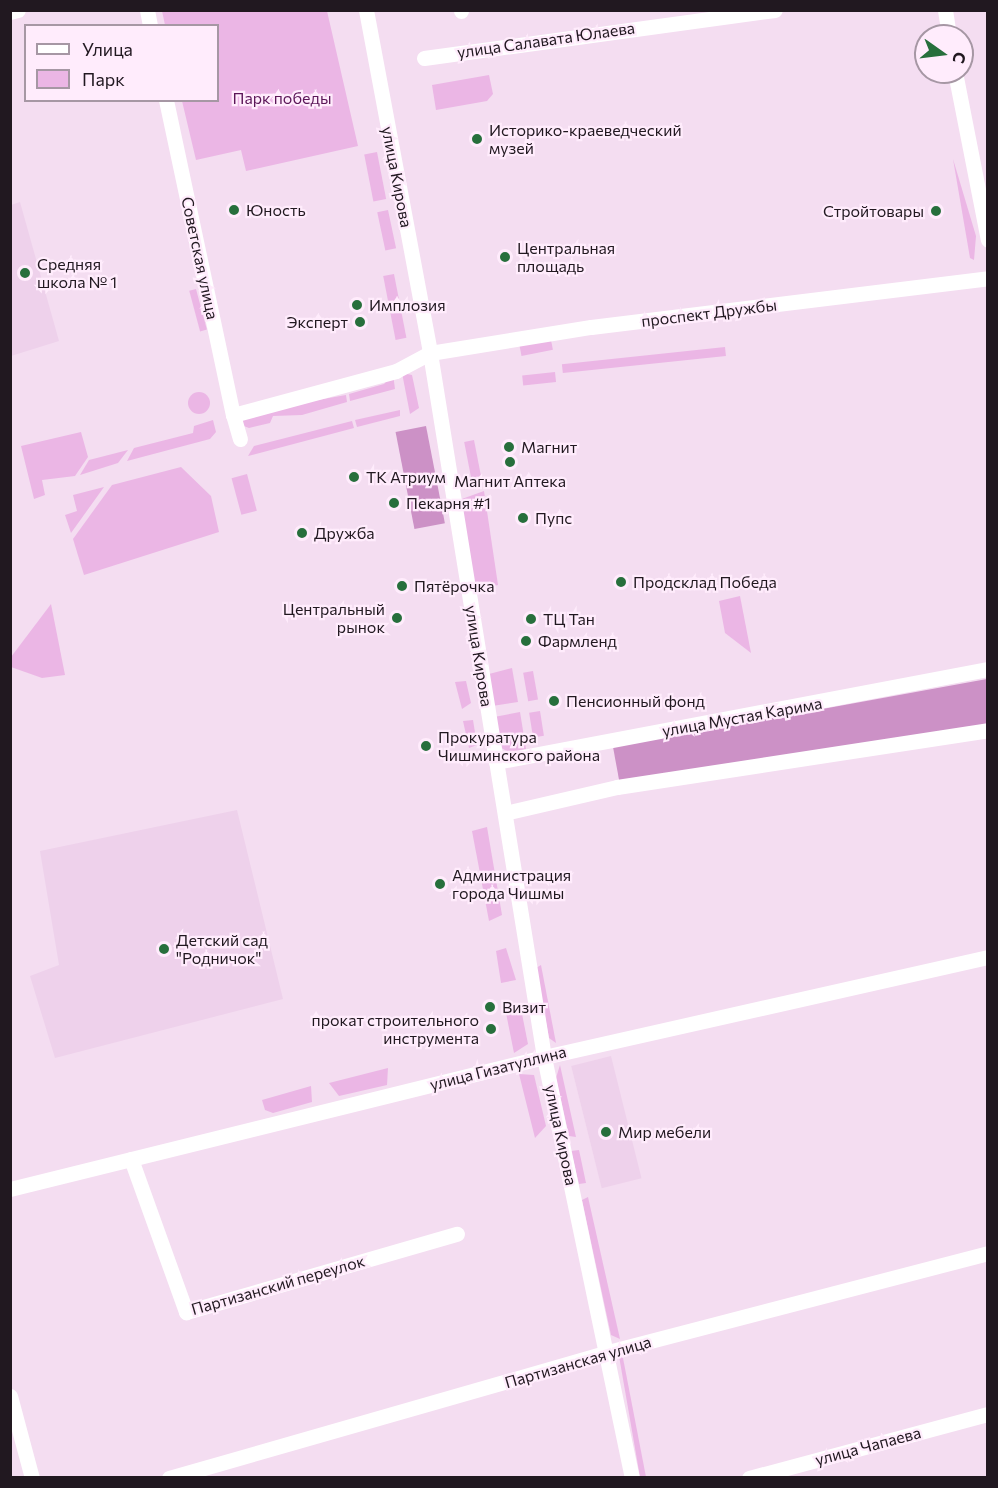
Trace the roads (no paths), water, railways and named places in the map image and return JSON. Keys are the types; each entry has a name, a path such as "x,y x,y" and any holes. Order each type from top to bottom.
{"street":[{"path":"10,12 18,10"},
{"name":"улица Кирова","path":"366,10 430,354 544,1057 608,1352 632,1478"},
{"name":"улица Салавата Юлаева","path":"424,58 776,10"},
{"path":"957,84 987,240"},
{"name":"Советская улица","path":"166,102 240,439"},
{"name":"проспект Дружбы","path":"233,415 396,371 430,354 591,327 987,278"},
{"name":"улица Мустая Карима","path":"496,762 987,669"},
{"path":"504,813 617,787 987,730"},
{"name":"улица Гизатуллина","path":"10,1189 544,1057 987,957"},
{"name":"Партизанский переулок","path":"131,1159 186,1312 458,1234"},
{"name":"Партизанская улица","path":"169,1478 608,1352 987,1253"},
{"path":"10,1396 32,1478"},
{"name":"улица Чапаева","path":"749,1478 987,1414"}],"place":[{"name":"Историко-краеведческий музей","path":"477,139"},
{"name":"Юность","path":"234,210"},
{"name":"Стройтовары","path":"936,211"},
{"name":"Центральная площадь","path":"505,257"},
{"name":"Средняя школа № 1","path":"25,273"},
{"name":"Имплозия","path":"357,305"},
{"name":"Эксперт","path":"360,322"},
{"name":"Магнит","path":"509,447"},
{"name":"Магнит Аптека","path":"510,462"},
{"name":"ТК Атриум","path":"354,477"},
{"name":"Пекарня #1","path":"394,503"},
{"name":"Пупс","path":"523,518"},
{"name":"Дружба","path":"302,533"},
{"name":"Продсклад Победа","path":"621,582"},
{"name":"Пятёрочка","path":"402,586"},
{"name":"Центральный рынок","path":"397,618"},
{"name":"ТЦ Тан","path":"531,619"},
{"name":"Фармленд","path":"526,641"},
{"name":"Пенсионный фонд","path":"554,701"},
{"name":"Прокуратура Чишминского района","path":"426,746"},
{"name":"Администрация города Чишмы","path":"440,884"},
{"name":"Детский сад \"Родничок\"","path":"164,949"},
{"name":"Визит","path":"490,1007"},
{"name":"прокат строительного инструмента","path":"491,1029"},
{"name":"Мир мебели","path":"606,1132"}],"park label":[{"name":"Парк победы","path":"282,98"}]}
